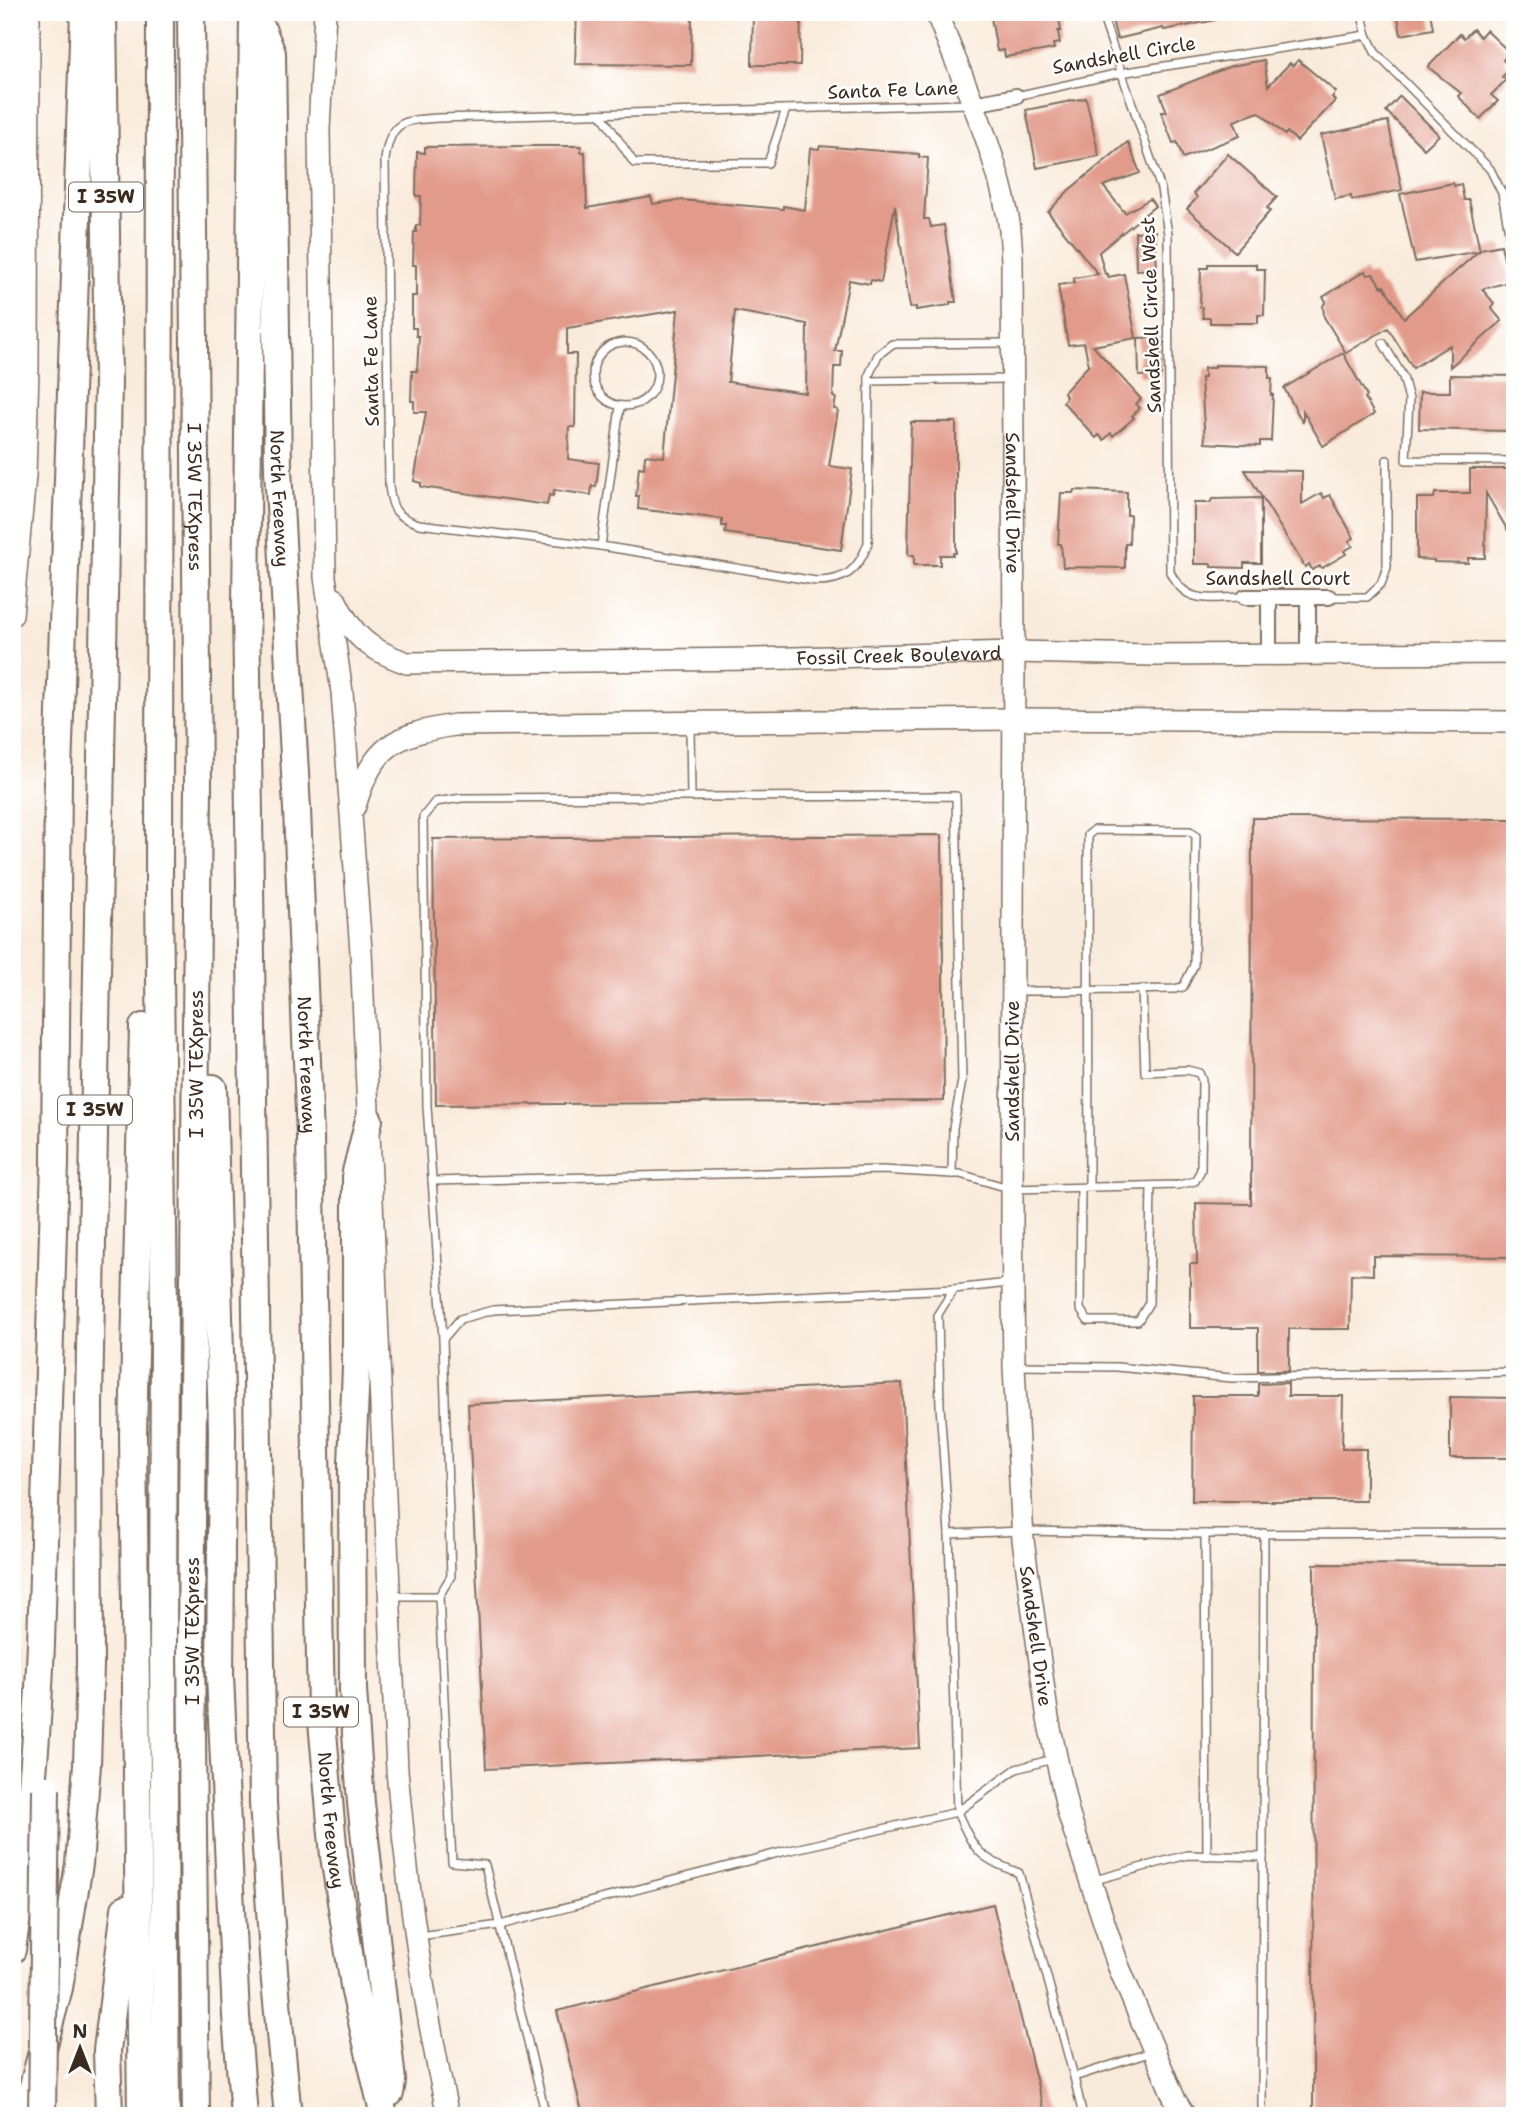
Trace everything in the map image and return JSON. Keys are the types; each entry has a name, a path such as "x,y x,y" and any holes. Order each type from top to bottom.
{"highway":[{"path":"41,2116 41,1644 55,1162 59,759 84,12"},
{"name":"I 35W","path":"25,2116 59,1989 79,1864 87,1765 90,1665 89,1404 108,381 103,12"},
{"name":"I 35W TEXpress","path":"160,12 159,930 164,1310 166,2116"},
{"name":"I 35W TEXpress","path":"191,12 198,905 191,1631 196,2116"},
{"path":"254,12 246,604 263,1803 274,1972 288,2116"},
{"name":"North Freeway","path":"254,12 272,53 278,470 297,809 310,1138 321,1710 334,1856 355,1992 386,2116"},
{"path":"198,905 210,958 222,1430 220,1676 230,1917 244,2116"},
{"path":"141,2116 133,1435 145,962 159,930"},
{"path":"369,1120 356,1172 356,1368 352,1490 354,1690 361,1803 392,2081 386,2116"},
{"path":"12,1950 43,1709"},
{"path":"108,2116 107,2050 137,1806"},
{"path":"229,2116 223,1987 230,1917"}],"main road":[{"path":"12,615 25,476 29,12"},
{"path":"325,12 319,129 325,577 342,692 351,818 369,1120 397,1770 416,1937 448,2116"},
{"name":"Sandshell Drive","path":"936,12 973,104 1003,191 1009,220 1012,260 1012,1189 1014,1366 1022,1531 1048,1719 1068,1812 1118,1965 1175,2100 1185,2116"},
{"name":"Fossil Creek Boulevard","path":"325,577 346,624 378,653 407,663 755,659 1014,652 1515,653"},
{"path":"351,818 363,779 380,753 397,740 424,729 455,725 1013,719 1515,722"}],"street":[{"name":"Sandshell Circle","path":"973,104 1016,96"},
{"name":"Sandshell Court","path":"1245,597 1329,597"},
{"path":"1269,597 1269,654"},
{"path":"1308,597 1308,654"}],"lane":[{"name":"Sandshell Circle West","path":"1101,12 1161,189 1168,234 1170,460"},
{"path":"1361,12 1375,52 1490,169 1502,193 1515,267"},
{"name":"Sandshell Circle","path":"1016,96 1120,73 1367,34"},
{"name":"Santa Fe Lane","path":"973,104 410,120 391,132 384,160 388,486 391,503 397,514 419,524 601,546 816,581 835,581 849,574 863,557 868,543 869,375 878,355 892,344 1012,343"},
{"path":"601,114 634,163 768,163 786,109"},
{"path":"619,341 638,344 653,356 658,374 653,392 639,404 620,407 603,400 593,384 593,365 602,349 619,341"},
{"path":"1383,344 1403,377 1409,399 1406,460 1515,461"},
{"path":"869,381 1013,379"},
{"path":"601,546 620,407"},
{"name":"Sandshell Court","path":"1170,460 1170,572 1176,586 1189,597 1245,597"},
{"name":"Sandshell Court","path":"1329,597 1367,597 1381,584 1387,568 1387,460"},
{"path":"690,723 691,797"},
{"path":"545,2116 485,1865 452,1862 439,1595 451,1576 443,1339 426,1106 423,817 435,802 462,798 956,796 962,1081 953,1128 952,1174"},
{"path":"1013,992 1088,990 1142,989 1182,987 1194,965 1196,836 1190,831 1094,830 1088,835 1088,990 1085,1187 1080,1309 1088,1321 1138,1321 1149,1303 1152,1186"},
{"path":"432,1181 883,1170 960,1174 1012,1189 1178,1185 1195,1181 1201,1170 1202,1080 1199,1073 1187,1070 1145,1072 1142,989"},
{"path":"443,1339 460,1319 493,1310 954,1289 1013,1283"},
{"path":"954,1289 938,1314 940,1406 949,1534 957,1812 972,1847 989,1861 1019,1873 1083,2116"},
{"path":"1014,1366 1117,1367 1231,1378 1515,1372"},
{"path":"949,1534 1022,1531 1205,1534 1515,1533"},
{"path":"1262,2116 1264,1533"},
{"path":"1205,1534 1207,1856"},
{"path":"390,1597 439,1595"},
{"path":"416,1937 500,1925 782,1852 957,1812 1016,1769 1057,1758"},
{"path":"1090,1881 1187,1855 1263,1857"},
{"path":"1074,2077 1154,2051"}],"building":[{"path":"577,12 692,16 691,65 575,64"},
{"path":"753,12 801,12 800,65 752,65"},
{"path":"990,12 1058,12 1060,43 1053,44 1054,49 1005,57 1004,50 997,51"},
{"path":"1110,12 1215,12 1216,20 1164,30 1163,28 1117,39"},
{"path":"1397,12 1430,12 1433,29 1401,35"},
{"path":"1473,29 1480,37 1486,30 1510,53 1503,60 1511,68 1502,77 1506,80 1491,95 1498,101 1480,119 1458,96 1461,93 1428,67 1460,34 1464,38"},
{"path":"1264,60 1268,86 1290,63 1293,66 1298,60 1336,92 1332,97 1335,101 1297,141 1287,132 1285,135 1259,112 1234,121 1240,136 1183,158 1177,142 1173,143 1161,112 1167,112 1160,94 1231,66"},
{"path":"1400,96 1439,135 1424,149 1386,111"},
{"path":"1086,98 1099,156 1037,168 1026,110"},
{"path":"1388,121 1402,190 1352,200 1351,196 1335,199 1321,135"},
{"path":"1128,142 1140,173 1103,186 1125,213 1150,199 1155,206 1099,252 1108,277 1124,274 1136,338 1093,346 1141,399 1136,404 1140,408 1132,416 1134,418 1104,440 1099,435 1096,438 1063,402 1066,397 1064,392 1089,365 1084,343 1068,345 1058,285 1074,283 1074,278 1098,274 1048,212 1069,190"},
{"path":"581,146 581,152 585,152 587,208 651,197 653,204 681,200 783,209 783,206 805,210 810,148 819,149 820,146 919,154 919,157 928,158 924,219 929,219 931,227 944,225 956,302 916,310 916,307 910,308 895,205 881,282 871,280 870,284 849,280 835,351 842,351 841,367 834,367 834,409 838,410 829,466 852,469 841,550 725,533 726,526 722,526 722,519 638,509 639,496 636,496 639,467 644,468 645,455 664,457 678,310 567,328 567,354 576,354 575,427 569,427 568,459 599,463 596,487 592,486 591,495 554,490 553,496 549,495 547,505 421,487 421,483 414,481 426,412 414,412 414,401 411,401 412,371 417,371 419,336 416,336 416,328 412,328 412,296 416,296 414,232 416,225 420,225 421,196 416,196 417,152 425,153 425,147","holes":["735,311 807,324 806,393 728,382"]},
{"path":"1228,154 1277,197 1267,208 1270,211 1235,252 1187,209 1197,198 1194,193"},
{"path":"1453,183 1454,186 1461,184 1464,200 1469,200 1480,251 1415,262 1400,194"},
{"path":"1155,231 1157,269 1136,270 1135,232"},
{"path":"1501,245 1509,282 1482,289 1494,303 1491,308 1502,321 1450,367 1450,345 1413,368 1388,328 1346,353 1324,317 1323,306 1326,301 1323,297 1365,271 1367,275 1373,274 1382,287 1384,286 1404,318 1481,249"},
{"path":"1208,264 1256,264 1256,269 1265,269 1264,315 1258,315 1258,323 1210,323 1210,318 1203,318 1200,307 1201,268 1208,268"},
{"path":"1160,337 1161,375 1139,376 1138,338"},
{"path":"1343,353 1374,414 1323,446 1303,411 1303,423 1284,388"},
{"path":"1215,365 1269,366 1273,395 1271,441 1260,441 1260,446 1205,443 1201,378 1204,378 1204,368 1215,368"},
{"path":"1450,375 1515,376 1515,425 1507,425 1507,431 1419,429 1420,392 1450,392"},
{"path":"911,422 956,422 956,553 940,555 940,565 914,565 914,555 908,555"},
{"path":"1470,469 1515,469 1515,543 1486,493 1485,558 1468,558 1468,563 1417,559 1417,498 1434,498 1435,493 1470,493"},
{"path":"1245,470 1302,471 1302,504 1321,493 1324,498 1330,495 1354,538 1349,541 1353,546 1344,551 1346,554 1322,568 1320,566 1312,570 1309,564 1305,567"},
{"path":"1074,490 1127,492 1127,515 1130,515 1129,544 1125,544 1125,568 1063,567 1061,544 1058,544 1061,493 1073,493"},
{"path":"1261,498 1261,563 1244,563 1244,568 1194,564 1194,503 1210,503 1212,499"},
{"path":"1252,818 1515,819 1515,1257 1373,1256 1373,1275 1351,1274 1350,1329 1289,1329 1289,1371 1258,1371 1258,1328 1190,1328 1190,1264 1197,1264 1196,1203 1251,1204"},
{"path":"942,835 944,1101 436,1105 433,839"},
{"path":"902,1383 920,1748 486,1769 468,1404"},
{"path":"1288,1383 1288,1396 1343,1396 1342,1449 1366,1449 1366,1501 1192,1501 1193,1396 1258,1396 1258,1384"},
{"path":"1450,1397 1515,1398 1515,1458 1450,1458"},
{"path":"1314,1564 1515,1565 1515,2116 1313,2116"},
{"path":"993,1904 1045,2116 583,2116 557,2011"}]}
